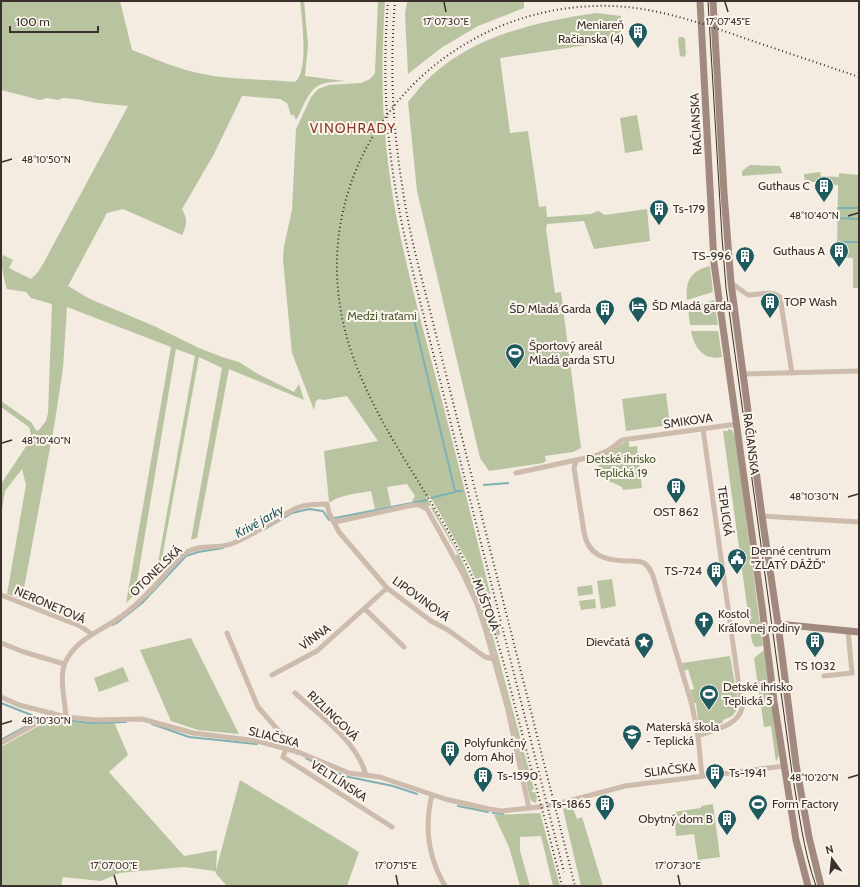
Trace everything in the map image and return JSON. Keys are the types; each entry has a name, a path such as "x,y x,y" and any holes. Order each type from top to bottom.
{"main road":[{"name":"RAČIANSKA","path":"700,1 714,263 774,701 796,840 808,886"},
{"name":"RAČIANSKA","path":"713,1 724,193 731,283 796,764 809,837 821,886"},
{"path":"778,624 859,632"}],"street":[{"path":"731,283 748,295 770,293 776,294 780,297 792,373"},
{"path":"744,374 859,371"},
{"name":"SMIKOVA","path":"516,473 595,456 609,450 622,440 737,424"},
{"name":"TEPLICKÁ","path":"698,736 732,723 741,713 742,708 703,429"},
{"path":"576,461 574,468 587,543 599,556 609,560 636,561 643,563 649,568 653,576 692,705 698,736 702,776"},
{"name":"LIPOVINOVÁ","path":"327,504 329,513 339,532 387,588 485,657 494,658"},
{"name":"OTONELSKÁ","path":"64,664 70,653 92,634 114,622 128,612 174,564 187,553 197,548 220,547 231,544 291,510 302,506 327,504"},
{"name":"MUŠTOVÁ","path":"335,522 413,505 419,505 427,509 462,572 485,628 507,706 529,808"},
{"path":"762,516 859,522"},
{"name":"VÍNNA","path":"272,675 317,650 387,588"},
{"name":"NERONETOVÁ","path":"1,594 80,626 92,634"},
{"path":"365,609 404,647"},
{"path":"824,676 852,673 848,631"},
{"path":"227,633 258,707 298,752"},
{"path":"1,643 24,652 64,664 62,677 66,716"},
{"name":"RIZLINGOVÁ","path":"295,693 346,741 360,759 366,775"},
{"name":"SLIAČSKA","path":"1,697 19,705 52,714 96,720 142,719 193,733 257,741 298,752 349,773 380,777 432,795 489,809 502,811 539,807"},
{"path":"1,743 35,724 48,720 52,714"},
{"name":"VELTLÍNSKA","path":"286,749 283,757 392,827"},
{"name":"SLIAČSKA","path":"561,803 625,786 784,766"},
{"path":"432,795 428,813 428,839 436,866 445,886"}],"green space":[{"path":"1,1 120,1 132,50 175,67 202,74 228,78 295,82 302,68 304,44 300,1 304,1 308,45 305,76 345,81 324,83 315,88 307,98 296,120 294,115 291,115 287,103 280,99 242,96 214,154 182,209 186,222 182,235 123,209 107,213 68,286 90,299 154,326 199,348 239,362 258,374 294,392 299,384 304,400 229,369 197,538 191,540 222,368 199,357 160,569 156,574 195,356 176,349 135,594 126,603 171,347 67,307 63,368 55,421 22,599 7,594 26,485 22,469 5,491 1,516 1,484 25,448 31,434 29,427 1,407 1,401 31,422 38,431 46,421 48,413 52,304 31,298 26,292 7,289 2,268 2,259 3,255 13,260 9,268 31,279 38,272 128,106 63,98 58,100 47,98 40,100 1,90"},
{"name":"Medzi traťami","path":"378,1 385,1 383,108 386,144 395,209 401,241 500,634 497,636 488,607 470,566 430,496 426,498 431,505 427,507 420,503 414,504 412,501 415,496 407,484 387,487 391,506 375,509 371,491 337,498 329,502 324,451 378,441 347,396 323,400 319,399 316,401 314,410 292,353 283,260 284,246 292,210 296,129 311,97 318,89 329,85 361,83 370,79 375,73"},
{"path":"407,1 524,1 524,8 478,26 441,48 408,74 405,14"},
{"name":"Športový areál Mladá garda STU","path":"596,13 621,16 621,40 500,58 510,133 528,131 539,207 546,206 547,217 591,214 598,211 605,215 647,209 650,241 594,249 584,221 547,224 546,229 555,293 561,292 581,448 573,452 545,456 546,461 543,463 489,471 480,458 417,191 408,102 427,80 448,63 487,41 529,26"},
{"path":"679,37 683,37 685,39 686,54 684,57 680,56"},
{"path":"637,115 643,150 625,153 620,118"},
{"path":"750,165 780,166 782,173 742,176 742,171"},
{"path":"820,172 821,176 839,177 839,173 859,175 859,288 853,288 853,258 837,257 838,185 821,184 821,181 805,183 804,174"},
{"path":"710,266 713,292 687,300 687,287 691,277 703,268"},
{"path":"714,300 718,325 690,325 688,308"},
{"path":"691,331 718,331 722,357 710,357 700,352 694,342"},
{"path":"666,393 670,425 626,431 622,399"},
{"path":"728,429 732,430 735,436 763,646 755,647 752,642 723,431 728,431"},
{"name":"Detské ihrisko Teplická 19","path":"625,442 629,442 629,447 637,446 642,488 623,490 622,487 600,477 598,458"},
{"path":"433,507 460,556 488,619 534,789 532,792 535,792 537,797 536,803 531,801 529,794 509,705 490,636 455,556 458,554 431,508"},
{"path":"612,579 616,606 601,609 597,581"},
{"path":"592,585 593,594 578,596 577,587"},
{"path":"595,599 596,608 581,610 579,601"},
{"path":"191,638 239,734 198,730 171,721 140,650"},
{"path":"764,650 779,755 776,762 771,726 764,727 754,658"},
{"path":"730,656 739,707 732,716 723,720 723,722 718,725 699,728 696,703 694,703 690,690 694,689 688,669 684,671 682,663"},
{"path":"123,667 129,681 99,692 94,678"},
{"path":"51,719 93,723 114,722 128,755 109,772 184,856 217,850 216,870 240,780 359,852 347,886 227,886 215,871 184,867 119,873 101,881 63,877 61,886 1,886 1,747"},
{"path":"713,804 720,857 698,860 694,834 676,836 674,812 701,808 701,806"},
{"path":"572,806 577,819 582,817 603,886 581,886 563,809"},
{"path":"540,813 560,886 553,886 541,836 520,837 520,851 530,886 520,886 509,847 494,815"}],"waterway":[{"path":"838,208 859,208"},
{"path":"838,218 859,219"},
{"path":"837,242 859,242"},
{"path":"413,316 455,491 462,491"},
{"path":"484,485 508,483"},
{"path":"431,498 455,492"},
{"name":"Krivé jarky","path":"335,518 427,500"},
{"name":"Krivé jarky","path":"265,529 292,513 309,509 323,511 329,520"},
{"name":"Krivé jarky","path":"112,625 142,603 186,556 198,552 223,548"},
{"path":"1,703 39,718"},
{"path":"28,725 39,718"},
{"path":"66,720 91,723 126,722"},
{"path":"152,724 189,737 257,744"},
{"path":"1,740 25,727"},
{"path":"306,758 328,770 349,777 393,786 417,794"},
{"path":"458,806 488,812"},
{"path":"493,813 503,814"}],"tunnel":[{"path":"539,807 561,803"}],"tram line":[{"path":"708,1 726,288 792,773 805,844 816,886"}],"railway":[{"path":"388,1 385,71 387,117 395,186 400,214 419,297 564,872"},
{"path":"395,1 392,70 394,116 409,226 575,886"},
{"path":"562,886 502,657 491,621 461,554 384,425 367,391 353,357 343,322 337,260 346,201 367,147 400,99 443,59 493,29 551,11 613,6 630,7 663,13 712,27 859,77"}],"place":[{"name":"Meniareň Račianska (4)","path":"638,49"},
{"name":"Guthaus C","path":"824,203"},
{"name":"Ts-179","path":"659,226"},
{"name":"Guthaus A","path":"839,268"},
{"name":"TS-996","path":"745,273"},
{"name":"TOP Wash","path":"770,319"},
{"name":"ŠD Mladá garda","path":"638,323"},
{"name":"ŠD Mladá Garda","path":"605,326"},
{"name":"Športový areál Mladá garda STU","path":"515,370"},
{"name":"OST 862","path":"676,504"},
{"name":"Denné centrum \"ZLATÝ DÁŽĎ\"","path":"737,575"},
{"name":"TS-724","path":"716,588"},
{"name":"Kostol Kráľovnej rodiny","path":"704,638"},
{"name":"TS 1032","path":"815,658"},
{"name":"Dievčatá","path":"644,659"},
{"name":"Detské ihrisko Teplická 5","path":"709,711"},
{"name":"Materská škola - Teplická","path":"632,751"},
{"name":"Polyfunkčný dom Ahoj","path":"450,767"},
{"name":"Ts-1941","path":"715,790"},
{"name":"Ts-1590","path":"483,793"},
{"name":"Ts-1865","path":"605,821"},
{"name":"Form Factory","path":"758,821"},
{"name":"Obytný dom B","path":"727,836"}],"district":[{"name":"VINOHRADY","path":"353,128"}]}
